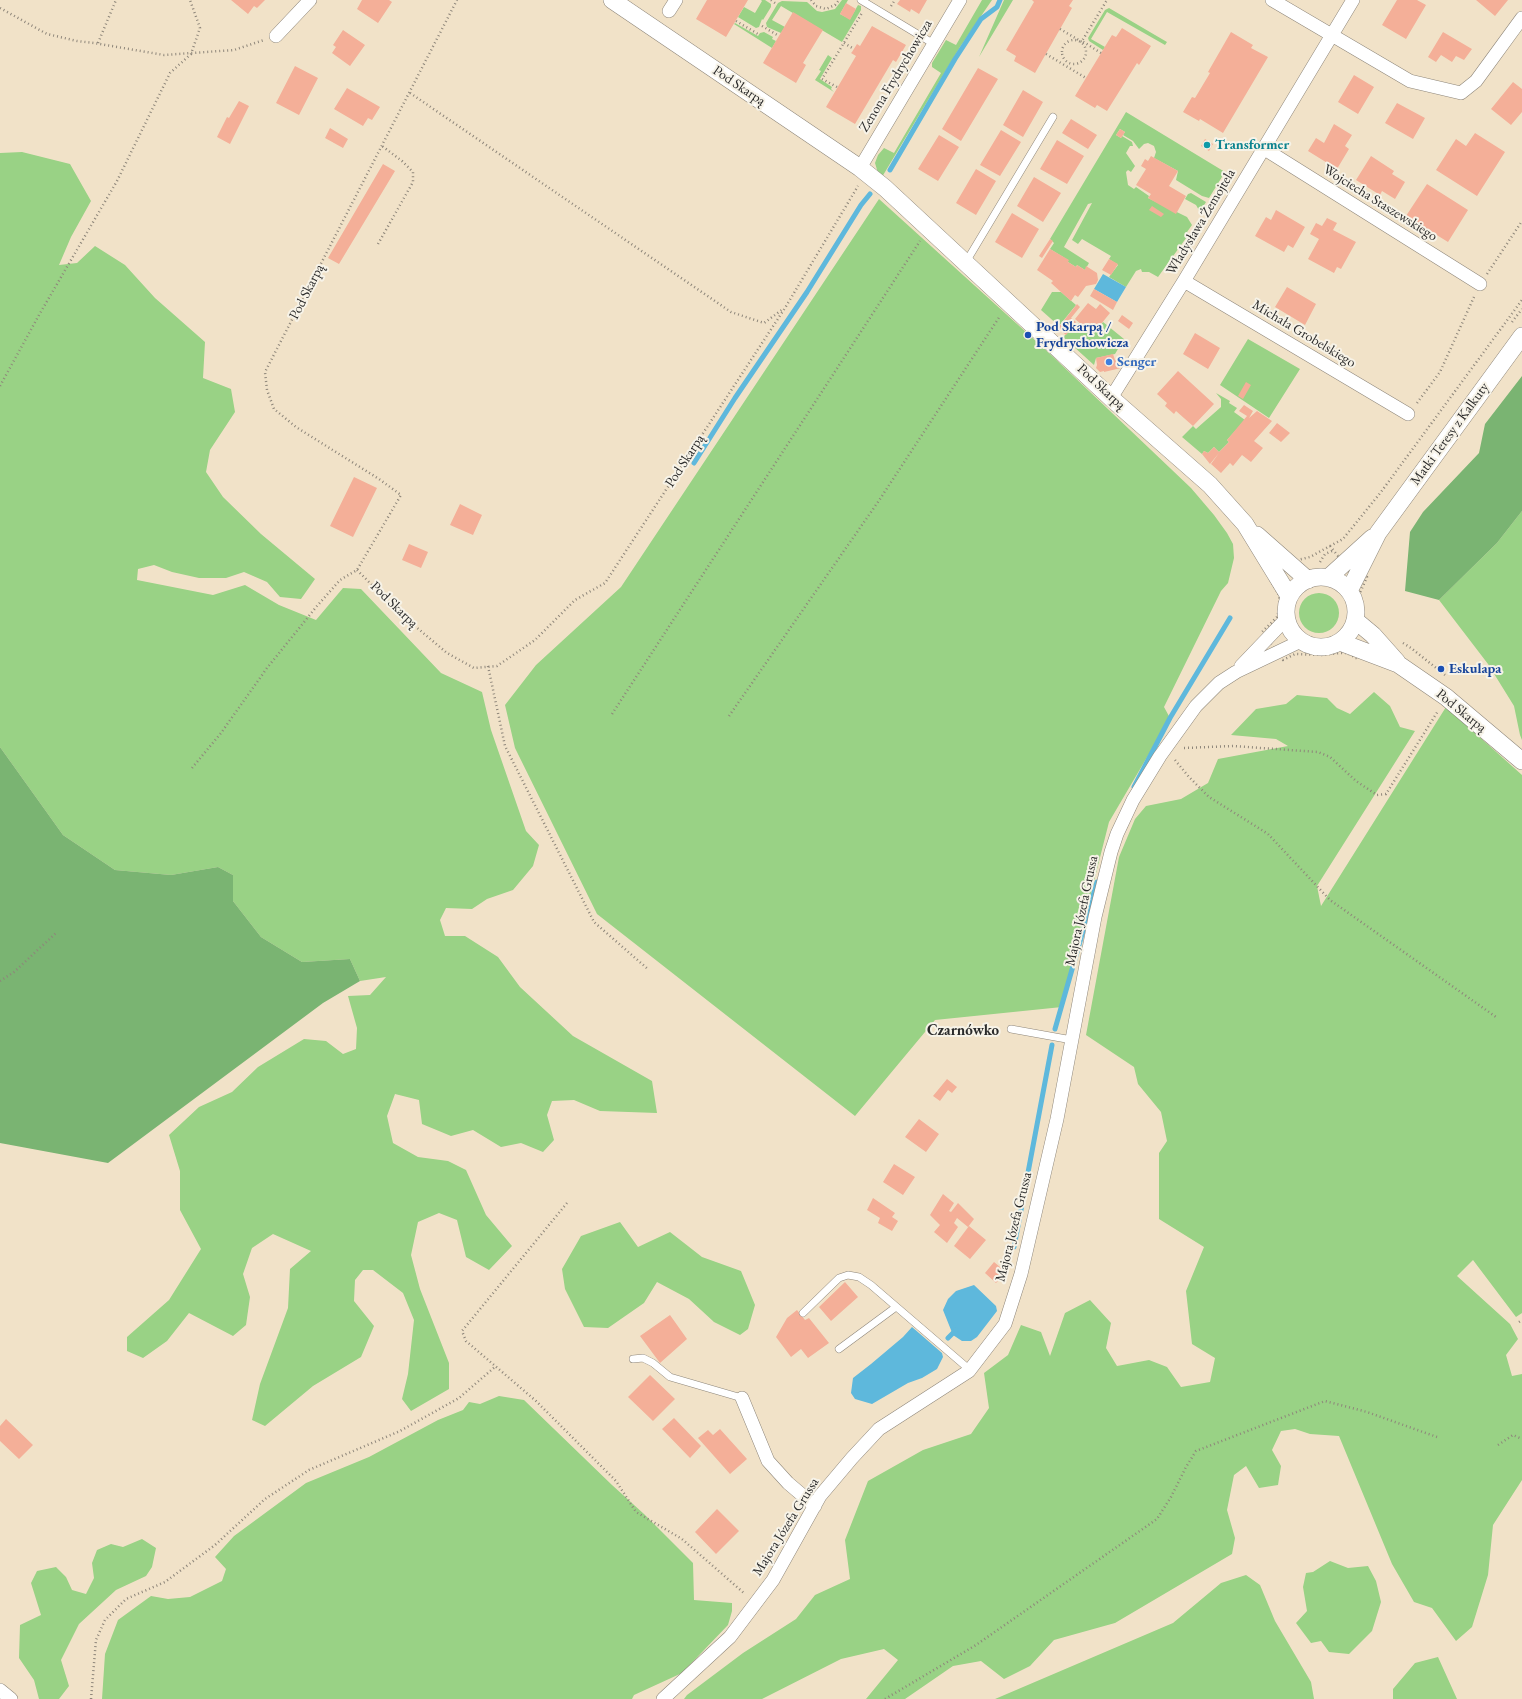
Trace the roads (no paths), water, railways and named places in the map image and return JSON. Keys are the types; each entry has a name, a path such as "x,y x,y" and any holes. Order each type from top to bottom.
{"street":[{"path":"276,36 310,0"},
{"name":"Pod Skarpą","path":"612,0 863,170 885,188 1111,398 1210,485 1245,524 1308,580"},
{"name":"Zenona Frydrychowicza","path":"863,170 960,0"},
{"path":"1272,0 1410,81 1461,93 1476,81 1522,18"},
{"name":"Władysława Żemojtela","path":"1111,398 1184,282 1352,0"},
{"name":"Wojciecha Staszewskiego","path":"1263,148 1480,284"},
{"name":"Michała Grobelskiego","path":"1184,282 1408,414"},
{"name":"Matki Teresy z Kalkuty","path":"1349,591 1378,533 1522,336"},
{"name":"Pod Skarpą","path":"1245,524 1289,596"},
{"name":"Matki Teresy z Kalkuty","path":"1328,578 1378,533"},
{"path":"1314,578 1328,578 1341,584 1349,591 1354,600 1356,610 1355,620 1352,629 1340,642 1324,648 1313,647 1301,641 1294,635 1286,619 1286,606 1289,596 1295,588 1314,578"},
{"name":"Majora Józefa Grussa","path":"1236,672 1286,619"},
{"name":"Pod Skarpą","path":"1355,620 1373,635 1398,664"},
{"name":"Majora Józefa Grussa","path":"663,1699 730,1637 772,1580 820,1496 852,1458 879,1429 970,1370 1005,1324 1019,1281 1057,1119 1095,917 1117,834 1133,800 1165,749 1196,706 1219,683 1236,672 1301,641"},
{"name":"Pod Skarpą","path":"1340,642 1398,664 1446,696 1522,761"},
{"path":"742,1398 768,1461 788,1483 815,1506"},
{"path":"0,1690 11,1699"}],"lane":[{"path":"860,0 934,44"},
{"path":"966,262 1053,117"},
{"path":"1011,1029 1072,1040"},
{"path":"804,1313 839,1278 848,1275 858,1276 871,1285 970,1370"},
{"path":"839,1349 896,1307"},
{"path":"633,1359 643,1358 653,1363 670,1377 742,1398"}],"water":[{"path":"1103,274 1126,287 1117,302 1094,289"},
{"path":"974,1285 996,1306 997,1311 977,1337 971,1341 962,1341 953,1335 943,1310 948,1299 956,1291"},
{"path":"912,1327 942,1353 943,1357 937,1369 922,1378 908,1383 872,1404 855,1399 851,1393 853,1378 903,1337"}],"waterway":[{"path":"890,170 955,59 981,19 997,7 1000,0"},
{"path":"694,463 735,398 807,292 861,205 870,194"},
{"path":"1134,787 1170,718 1230,618"},
{"path":"1055,1029 1097,882"},
{"path":"1014,1247 1052,1045"},
{"path":"948,1338 956,1330"}],"place":[{"name":"Transformer","path":"1207,145"},
{"name":"Pod Skarpą / Frydrychowicza","path":"1028,335"},
{"name":"Senger","path":"1109,362"},
{"name":"Eskulapa","path":"1441,669"}],"district":[{"name":"Czarnówko","path":"963,1031"}]}
